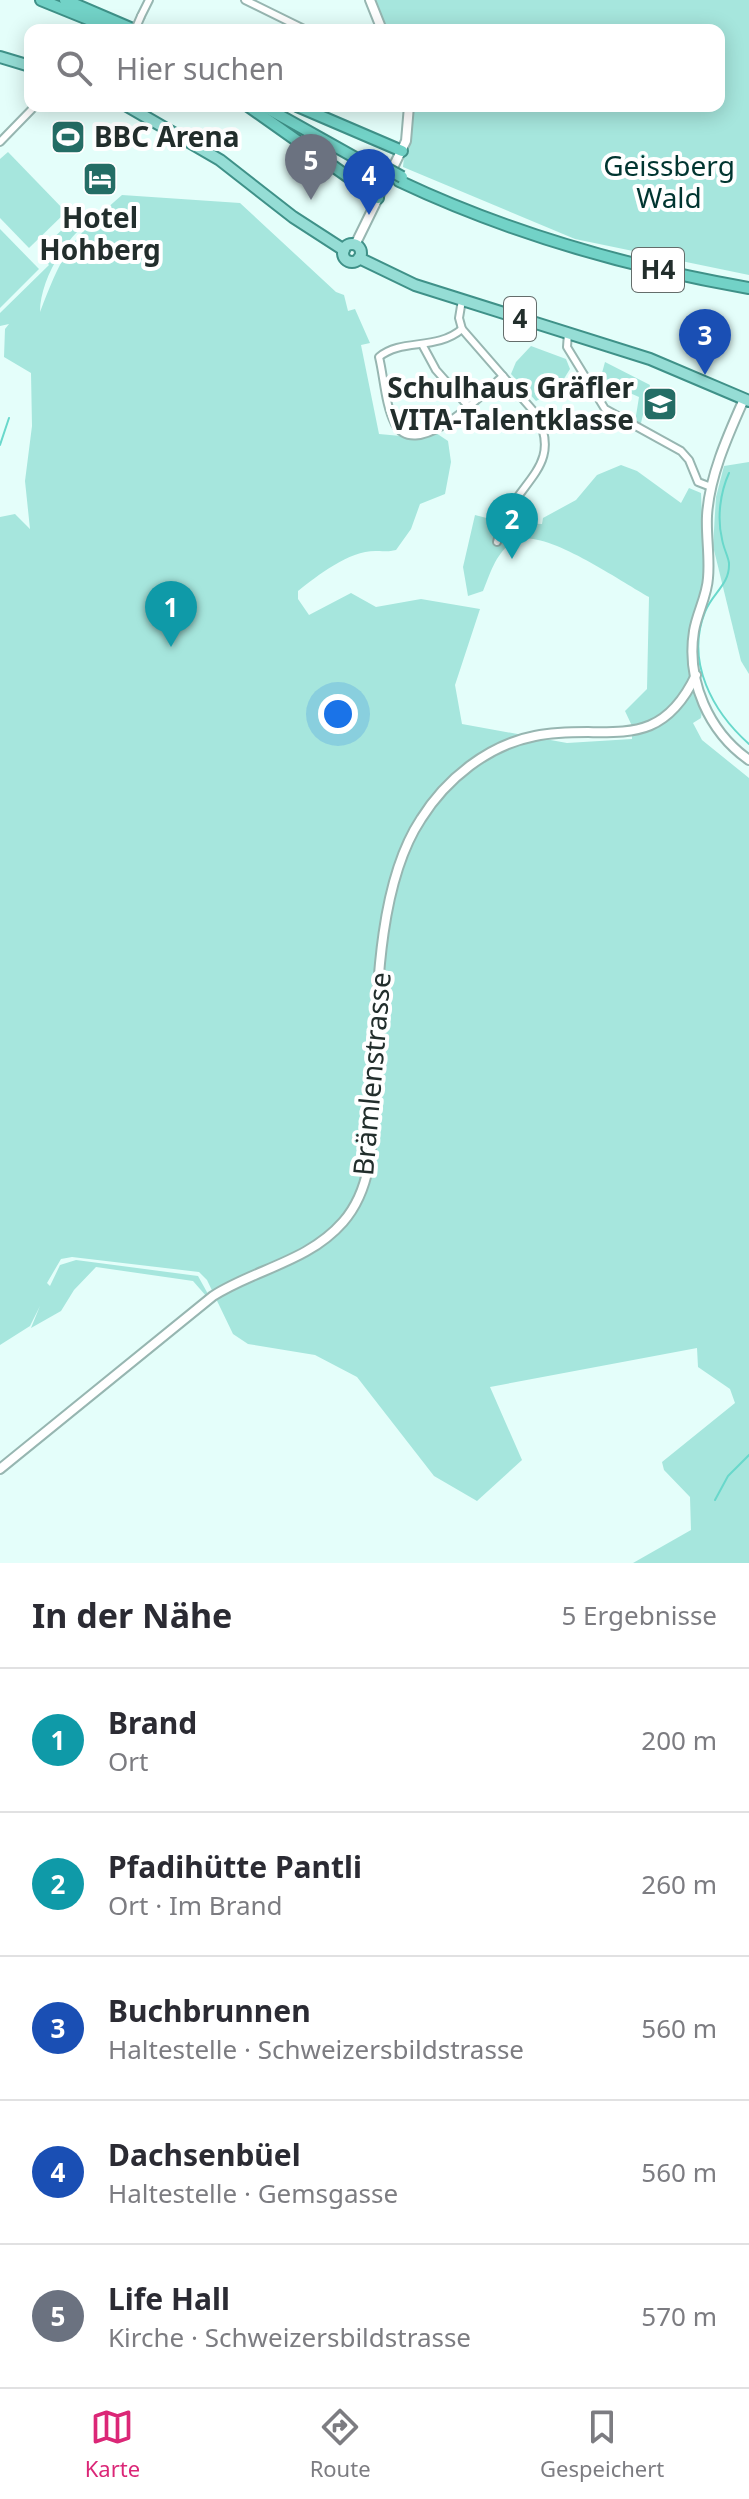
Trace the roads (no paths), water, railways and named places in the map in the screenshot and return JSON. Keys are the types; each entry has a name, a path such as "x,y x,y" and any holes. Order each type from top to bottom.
{"highway":[{"path":"41,0 100,24"},
{"path":"65,0 121,24"},
{"path":"256,112 378,198"},
{"name":"H4","path":"274,112 380,169 476,214 611,259 749,288"},
{"name":"H4","path":"284,112 380,169"},
{"path":"311,112 402,151"}],"main road":[{"path":"0,57 24,64"},
{"name":"4","path":"137,112 220,160 293,217 344,250 347,260 359,258 387,274 685,372 747,400"},
{"path":"344,250 355,245 360,250 359,258"}],"street":[{"path":"138,24 149,0"},
{"path":"245,0 294,24"},
{"path":"370,0 380,24"},
{"path":"0,142 29,112"},
{"path":"355,245 402,151 408,131 409,112"},
{"path":"462,300 459,318 462,329 536,414 544,428 547,447 541,465 505,517 497,542"},
{"path":"462,329 445,341 387,350 379,357 394,422 401,431 412,434 445,427 503,376"},
{"path":"568,333 567,347 605,409 681,451 698,482 711,487"},
{"path":"423,346 436,370 468,406"},
{"path":"747,400 711,487 707,515 708,579 694,634 696,675 712,725 727,744 749,760"},
{"name":"Brämlenstrasse","path":"0,1469 213,1296 239,1279 301,1256 343,1222 363,1187 370,1161 381,960 391,899 412,835 437,796 483,757 533,736 648,728 673,713 696,675"}],"waterway":[{"path":"0,445 9,418"},
{"path":"729,473 720,506 720,531 729,571 705,612 698,649 706,685 714,701 749,744"},
{"path":"715,1500 728,1476 749,1455"}],"place":[{"name":"BBC Arena","path":"68,137"},
{"name":"Hotel Hohberg","path":"100,179"},
{"name":"Life Hall","path":"311,200"},
{"name":"Dachsenbüel","path":"369,215"},
{"name":"Buchbrunnen","path":"705,375"},
{"name":"Schulhaus Gräfler VITA-Talentklasse","path":"660,404"},
{"name":"Pfadihütte Pantli","path":"512,559"},
{"name":"Brand","path":"171,647"}],"park label":[{"name":"Geissberg Wald","path":"669,182"}]}
